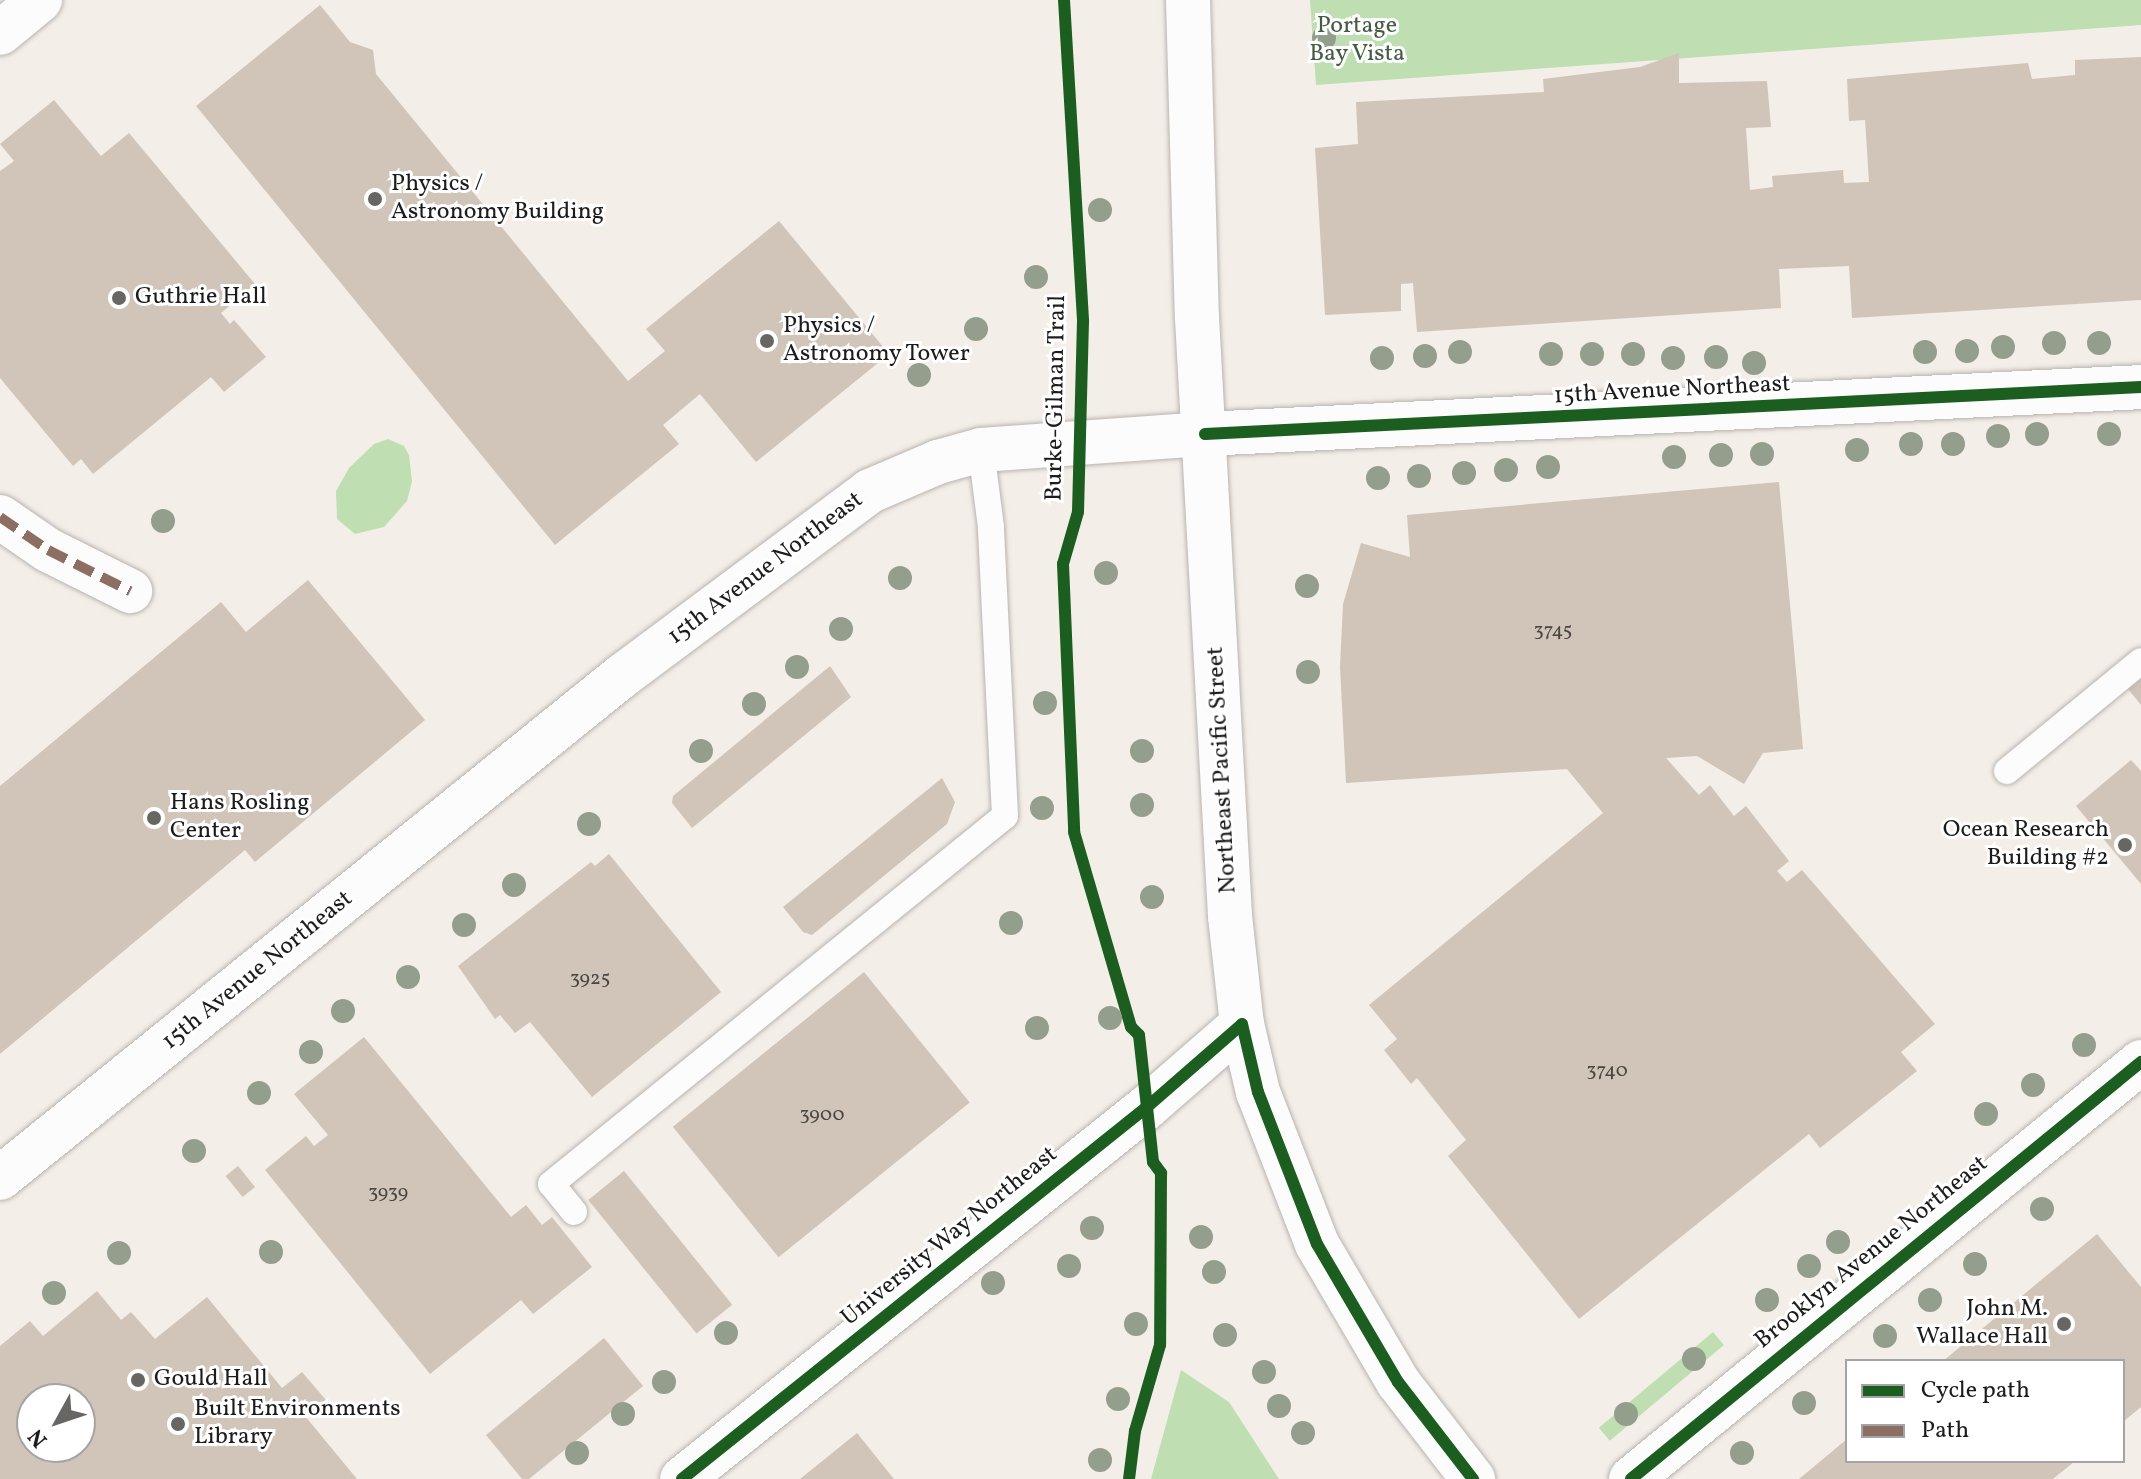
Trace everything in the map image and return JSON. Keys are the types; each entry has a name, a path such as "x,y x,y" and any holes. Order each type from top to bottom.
{"main road":[{"path":"0,33 40,0"},
{"name":"Northeast Pacific Street","path":"1188,0 1205,434 1230,916 1242,1024 1258,1092 1317,1244 1398,1382 1473,1479"},
{"name":"15th Avenue Northeast","path":"0,1178 622,676 839,511 903,475 981,450 1205,434 2141,387"},
{"path":"0,517 48,550 130,591"},
{"name":"University Way Northeast","path":"682,1479 1147,1107 1242,1024"},
{"name":"Brooklyn Avenue Northeast","path":"1631,1479 2141,1062"}],"lane":[{"path":"574,1212 551,1184 1005,816 991,527 981,450"},
{"path":"2007,771 2141,661"}],"green space":[{"name":"Portage Bay Vista","path":"1310,0 2141,0 2141,25 1316,85"},
{"path":"388,439 404,446 409,455 412,481 407,501 384,527 355,534 337,519 336,491 349,468 374,444"},
{"path":"1713,1332 1724,1345 1610,1441 1599,1428"},
{"path":"1181,1370 1229,1402 1279,1479 1151,1479"}],"building":[{"name":"Physics / Astronomy Building","path":"320,5 350,42 373,50 376,74 628,381 665,351 646,329 779,221 889,354 756,462 700,394 663,425 679,444 555,545 196,106"},
{"path":"1679,53 1679,83 1767,81 1771,127 1746,128 1750,190 1773,187 1772,176 1843,170 1844,183 1869,182 1865,120 1849,121 1847,79 2028,63 2032,79 2075,75 2075,60 2141,57 2141,300 1852,318 1849,266 1779,269 1781,308 1417,332 1413,283 1401,284 1401,311 1325,315 1315,148 1358,144 1356,102 1544,92 1543,79 1640,67"},
{"name":"Guthrie Hall","path":"54,100 101,156 129,133 255,284 221,313 230,324 234,320 266,357 224,392 211,377 93,474 81,459 73,466 0,378 0,171 14,161 0,144"},
{"path":"1779,482 1803,749 1763,753 1744,784 1697,756 1666,758 1699,795 1710,785 1734,816 1746,806 1789,861 1777,871 1787,882 1802,870 1935,1024 1901,1052 1917,1071 1820,1148 1809,1134 1579,1319 1448,1156 1466,1140 1417,1078 1411,1084 1384,1050 1397,1039 1369,1005 1603,813 1567,769 1346,783 1340,667 1343,604 1361,543 1410,557 1407,515"},
{"name":"Hans Rosling Center","path":"308,580 425,720 255,862 245,850 0,1054 0,786 221,602 246,632"},
{"path":"830,666 851,697 692,828 672,803 673,796"},
{"path":"2141,679 2141,705 2128,689"},
{"name":"Ocean Research Building #2","path":"2131,760 2141,771 2141,884 2076,806"},
{"path":"942,778 955,802 947,824 812,935 803,932 783,907"},
{"path":"609,854 721,992 592,1097 530,1022 515,1033 500,1015 495,1019 458,966 591,862 595,866"},
{"path":"864,972 970,1103 779,1257 673,1127"},
{"path":"364,1037 511,1217 526,1205 542,1225 552,1217 592,1267 533,1314 521,1300 430,1374 265,1170 306,1136 314,1146 328,1135 294,1094"},
{"path":"238,1166 255,1187 243,1197 226,1176"},
{"path":"624,1171 732,1305 696,1334 588,1200"},
{"name":"John M. Wallace Hall","path":"2097,1234 2141,1287 2141,1407 2125,1420 2125,1359 1945,1359"},
{"name":"Gould Hall","path":"97,1291 121,1320 131,1312 155,1339 207,1297 282,1388 302,1372 326,1400 305,1416 357,1479 0,1479 0,1346 30,1321 43,1336"},
{"path":"604,1338 643,1386 529,1479 522,1479 486,1435"},
{"path":"857,1433 894,1479 800,1479"},
{"path":"1845,1441 1845,1463 2073,1463 2053,1479 1799,1479"}],"marked path":[{"path":"0,517 48,550 130,591"}],"cycle path":[{"name":"Burke-Gilman Trail","path":"1064,0 1083,321 1078,512 1063,564 1074,832 1131,1027 1139,1035 1153,1162 1161,1173 1160,1345 1135,1431 1129,1479"},
{"path":"1205,434 2141,387"},
{"path":"682,1479 1147,1107 1242,1024 1258,1092 1317,1244 1398,1382 1473,1479"},
{"path":"1631,1479 2141,1062"}],"place":[{"name":"Physics / Astronomy Building","path":"375,199"},
{"name":"Guthrie Hall","path":"119,298"},
{"name":"Physics / Astronomy Tower","path":"767,341"},
{"name":"Hans Rosling Center","path":"154,818"},
{"name":"Ocean Research Building #2","path":"2125,845"},
{"name":"John M. Wallace Hall","path":"2064,1324"},
{"name":"Gould Hall","path":"138,1380"},
{"name":"Built Environments Library","path":"178,1424"}]}
